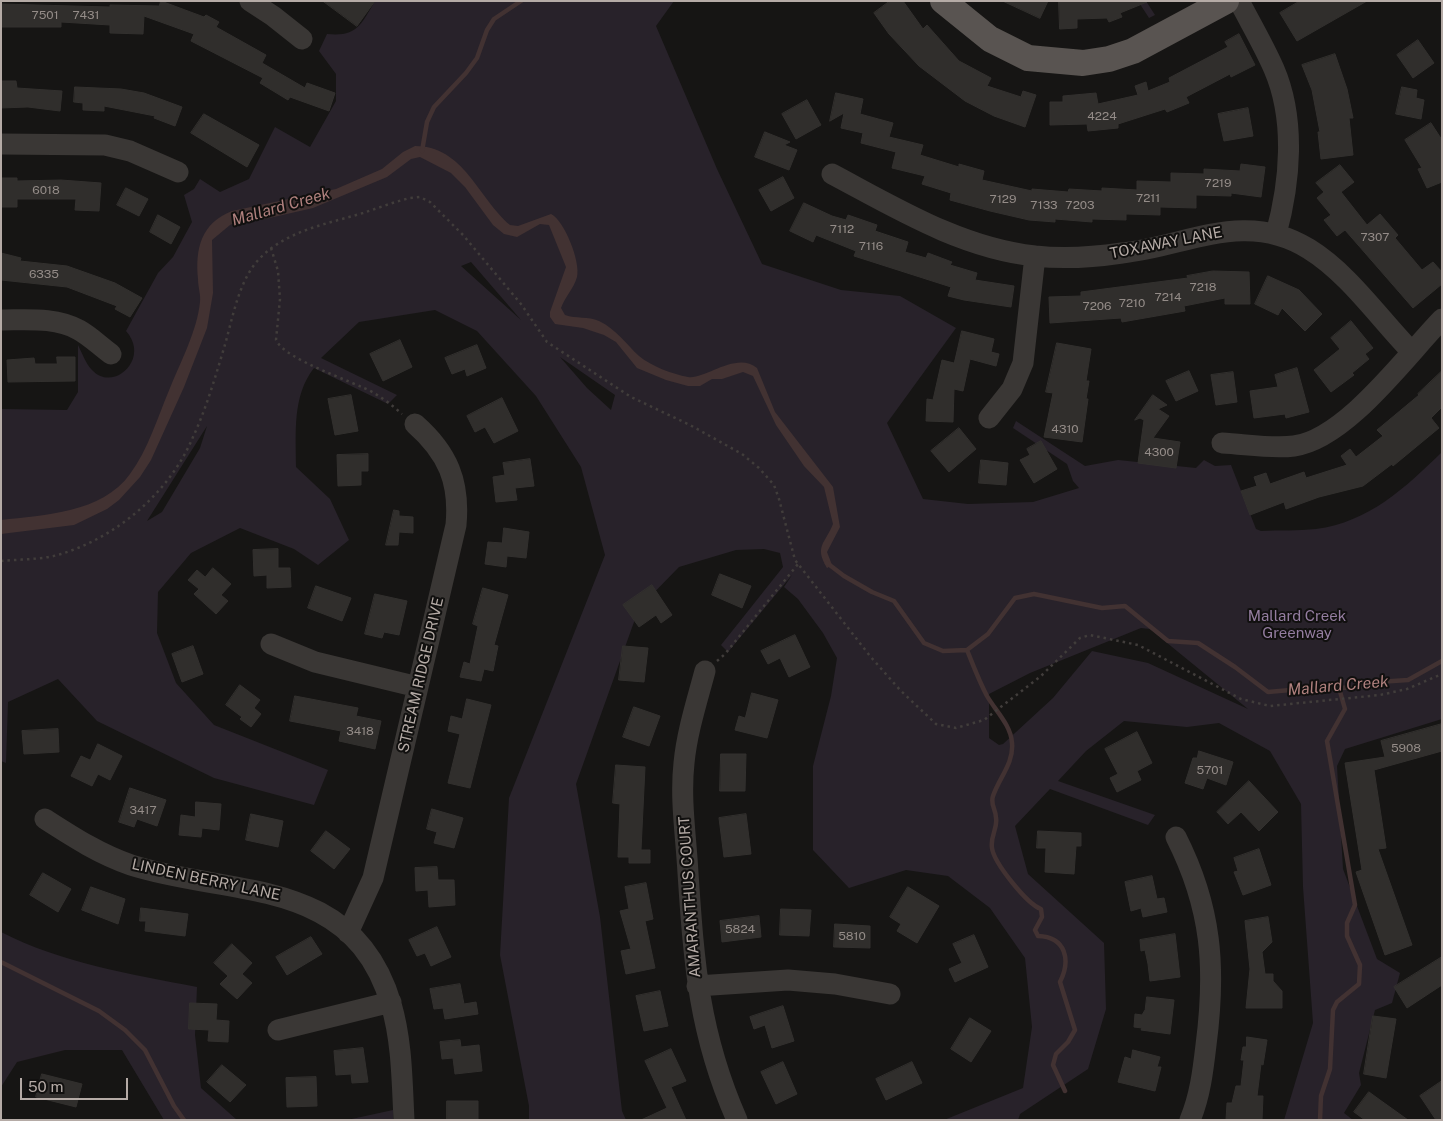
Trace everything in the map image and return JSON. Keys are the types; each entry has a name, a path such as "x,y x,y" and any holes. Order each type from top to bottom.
{"main road":[{"path":"943,1 990,39 1028,58 1083,63 1109,59 1133,51 1226,1"}],"street":[{"path":"250,1 302,39"},
{"path":"1239,1 1275,70 1288,120 1287,175 1276,234"},
{"path":"1,144 105,145 130,151 178,172"},
{"name":"TOXAWAY LANE","path":"832,174 936,229 991,247 1035,256 1123,254 1218,231 1246,230 1276,234 1310,249 1336,270 1411,351"},
{"path":"989,418 1012,388 1022,363 1035,256"},
{"path":"1222,443 1294,446 1314,439 1343,424 1381,386 1442,319"},
{"path":"1,320 47,320 64,324 79,330 111,354"},
{"name":"STREAM RIDGE DRIVE","path":"348,933 373,878 456,525 458,506 455,486 446,460 415,424"},
{"path":"271,644 315,662 418,687"},
{"name":"AMARANTHUS COURT","path":"705,671 687,741 683,795 697,986 712,1054 737,1120"},
{"name":"LINDEN BERRY LANE","path":"45,819 102,854 147,869 278,894 320,912 348,933 370,958 382,978 391,1002 400,1044 404,1120"},
{"path":"1176,837 1198,885 1205,914 1212,968 1212,998 1201,1087 1190,1120"},
{"path":"697,986 788,980 835,984 890,994"},
{"path":"278,1030 391,1002"}],"path":[{"path":"1,561 48,557 77,548 114,530 149,502 180,460 193,438 240,292 254,265 272,248 293,235 325,224 410,198 425,199 464,235 490,265 547,342 631,397 690,425 742,454 760,468 774,486 787,521 791,552 798,564 870,656 900,690 936,724 956,728 984,720 1041,676 1080,638 1090,635 1138,645 1241,699 1270,706 1380,695 1407,689 1442,674"},
{"path":"272,248 278,272 280,299 276,340 278,345 302,360 375,393 415,424"},
{"path":"705,671 725,654 798,564"}],"green space":[{"name":"Mallard Creek Greenway","path":"375,1 674,1 656,26 717,169 762,264 841,290 900,296 956,328 887,423 923,499 968,504 1033,502 1079,488 1073,481 1067,464 1013,428 1016,421 1085,466 1118,460 1196,468 1204,460 1215,466 1231,465 1256,529 1261,531 1316,529 1353,519 1369,511 1400,490 1442,452 1442,719 1345,749 1337,766 1343,869 1377,959 1400,973 1392,1003 1375,1010 1359,1073 1361,1085 1344,1113 1353,1120 1284,1120 1313,1023 1303,887 1301,804 1270,751 1219,723 1187,727 1124,721 1086,751 1058,781 1155,815 1148,825 1050,789 1015,826 1028,874 1104,943 1106,1009 1088,1069 1020,1114 1018,1120 944,1120 1023,1088 1032,1027 1025,958 990,908 948,876 906,870 849,888 813,850 813,766 831,696 837,658 823,633 798,599 784,587 792,575 728,652 721,645 783,567 780,553 764,549 736,550 679,567 639,608 576,784 600,917 622,1111 626,1120 529,1120 529,1106 500,955 509,798 605,555 581,467 536,396 477,331 435,310 359,322 321,358 397,395 388,404 314,368 302,390 297,415 296,467 330,499 349,540 318,565 294,549 240,528 191,553 158,592 157,633 176,683 214,725 328,770 314,805 214,778 97,721 58,679 8,702 6,763 1,761 1,409 67,410 78,392 78,345 90,368 101,376 110,378 126,370 132,362 134,352 133,342 126,331 158,273 173,257 192,222 184,195 194,189 200,179 220,192 249,179 275,127 310,147 336,101 336,74 319,51 327,34 345,33 357,28","holes":["471,262 521,320 461,266","560,357 615,395 611,410 587,388","207,426 200,448 162,512 147,521","1141,628 1150,629 1248,709 1148,663 1092,651 1053,698 1003,744 999,745 989,738 989,694 1030,673"]},
{"path":"1138,1 1146,1 1155,15 1149,18"},
{"path":"1,932 24,943 72,960 197,987 195,1035 201,1088 237,1120 164,1120 122,1050 65,1050 17,1062 1,1087"},
{"path":"393,1110 393,1120 347,1120"}],"water":[{"path":"415,146 432,148 458,164 510,225 518,226 551,214 556,218 570,242 578,270 576,281 561,308 565,315 591,319 605,324 616,332 644,360 675,374 695,377 730,364 740,363 749,364 757,368 775,412 833,487 840,527 827,552 832,565 827,568 821,555 822,545 833,524 824,487 804,466 776,425 753,376 743,372 722,379 712,379 700,386 688,386 666,380 637,368 616,342 604,335 583,328 555,324 550,317 550,312 566,267 549,225 540,224 517,237 504,234 493,225 465,187 451,173 420,157 411,159 387,177 313,208 265,219 236,222 212,240 213,293 207,328 184,387 151,460 140,477 119,500 107,509 74,525 1,534 1,520 53,514 88,504 104,497 118,487 130,474 147,444 196,324 200,302 197,268 199,247 202,238 213,222 232,211 336,189 382,169 403,152"}],"building":[{"path":"161,1 204,17 206,15 219,22 216,27 266,55 262,63 305,88 307,83 335,93 329,111 290,97 288,100 260,83 263,78 191,41 194,34 144,16 143,34 110,33 110,25 61,22 61,27 1,27 1,4 110,7 110,5 159,6"},
{"path":"323,1 375,1 357,26"},
{"path":"890,1 903,1 923,29 927,25 959,61 991,78 987,86 1021,97 1023,91 1036,95 1025,127 994,116 965,101 919,66 889,34 874,13"},
{"path":"1003,1 1048,1 1040,18"},
{"path":"1059,1 1147,2 1120,13 1122,17 1109,22 1107,18 1077,19 1077,28 1060,29"},
{"path":"1300,1 1367,1 1297,41 1280,13"},
{"path":"1239,34 1255,65 1231,77 1230,74 1186,97 1189,103 1167,112 1165,109 1118,124 1118,128 1088,131 1087,124 1050,125 1050,102 1063,102 1063,96 1096,93 1098,104 1138,95 1135,86 1146,82 1148,91 1170,82 1169,78 1228,47 1225,42"},
{"path":"1418,40 1434,63 1413,78 1397,55"},
{"path":"1335,54 1347,89 1353,118 1349,118 1353,155 1321,159 1318,132 1320,132 1312,90 1302,65"},
{"path":"1,81 16,81 17,88 62,91 60,111 28,107 1,108"},
{"path":"75,87 121,89 144,93 182,107 175,126 154,118 155,116 104,106 104,111 83,110 83,103 74,102"},
{"path":"1402,87 1417,90 1416,98 1424,100 1421,119 1396,114"},
{"path":"836,93 863,99 860,114 893,123 889,137 923,145 920,155 959,167 959,164 984,171 982,180 1032,191 1032,189 1068,192 1069,189 1102,191 1102,188 1137,190 1137,181 1171,182 1171,173 1204,174 1204,169 1240,171 1241,164 1265,167 1261,197 1231,193 1231,196 1196,195 1196,208 1160,207 1160,215 1126,214 1126,220 1092,219 1092,222 1055,219 1055,222 1029,220 990,211 950,200 951,193 922,184 925,176 892,168 896,152 861,143 863,133 841,128 844,113 830,121"},
{"path":"807,100 821,125 796,139 782,114"},
{"path":"1248,108 1253,136 1224,141 1218,114"},
{"path":"204,114 259,145 247,167 191,133"},
{"path":"1431,123 1442,140 1442,182 1427,188 1418,169 1422,168 1405,140"},
{"path":"765,132 790,142 784,145 797,150 789,170 755,157"},
{"path":"1340,165 1354,182 1341,192 1367,225 1380,214 1398,235 1395,238 1422,270 1433,262 1442,272 1442,284 1413,308 1345,230 1337,236 1324,220 1331,215 1317,198 1324,192 1316,183"},
{"path":"783,177 794,198 771,211 759,190"},
{"path":"1,178 17,178 17,181 61,180 101,183 99,211 75,210 76,199 17,199 17,207 1,207"},
{"path":"126,188 148,199 139,216 117,205"},
{"path":"804,203 832,216 846,220 848,215 877,225 875,231 908,242 905,252 926,258 928,253 952,262 950,265 977,273 975,280 1014,286 1011,307 948,296 951,287 854,256 856,251 816,235 813,242 790,231"},
{"path":"158,215 180,227 171,244 150,232"},
{"path":"1,253 21,258 20,261 67,266 115,283 142,298 130,317 115,309 117,306 67,287 1,280"},
{"path":"1213,271 1249,272 1250,304 1225,304 1225,298 1184,306 1185,311 1122,322 1121,318 1050,323 1049,297 1081,296 1081,292 1188,278 1187,276"},
{"path":"1268,276 1299,290 1322,314 1305,331 1282,308 1278,315 1255,304"},
{"path":"1351,321 1373,348 1365,354 1369,359 1352,373 1354,375 1331,392 1314,370 1340,349 1331,338"},
{"path":"962,331 994,339 991,352 999,354 996,366 970,359 963,391 954,389 953,422 926,421 927,399 933,400 942,360 954,363"},
{"path":"400,340 412,367 383,381 370,354"},
{"path":"1057,343 1091,349 1086,381 1089,381 1086,399 1088,399 1082,442 1044,437 1053,393 1046,392"},
{"path":"477,345 486,368 467,376 465,369 452,374 445,358"},
{"path":"57,357 75,357 75,381 8,382 7,360 34,358 35,364 57,364"},
{"path":"1297,368 1309,412 1286,418 1285,414 1254,418 1250,391 1278,387 1275,375"},
{"path":"1189,371 1198,391 1176,401 1166,381"},
{"path":"1442,371 1442,407 1431,418 1439,428 1393,466 1392,464 1363,486 1319,497 1286,509 1284,502 1250,515 1241,491 1257,486 1254,477 1266,473 1270,484 1304,472 1306,478 1347,465 1341,456 1350,449 1356,457 1383,436 1377,430 1419,395"},
{"path":"1233,372 1237,402 1216,405 1211,375"},
{"path":"351,395 358,431 335,435 328,399"},
{"path":"1153,395 1167,405 1158,409 1169,416 1153,438 1180,442 1176,468 1138,463 1144,420 1140,418 1135,420"},
{"path":"502,398 518,431 494,443 485,427 475,432 467,416"},
{"path":"959,428 976,449 949,472 931,451"},
{"path":"1041,441 1057,469 1034,483 1020,460 1030,455 1027,449"},
{"path":"368,454 368,471 361,471 361,485 338,486 337,455"},
{"path":"530,459 534,486 515,488 517,500 496,502 493,477 505,475 503,463"},
{"path":"981,460 1008,463 1006,485 979,483"},
{"path":"394,510 399,511 399,516 413,517 413,533 399,532 398,545 386,545"},
{"path":"504,528 529,532 526,558 507,556 506,567 485,564 488,542 502,543"},
{"path":"278,549 278,568 290,568 291,587 267,588 267,575 254,576 253,550"},
{"path":"213,568 231,584 221,595 228,601 216,614 194,594 199,589 188,580 197,570 205,577"},
{"path":"720,574 751,586 742,608 712,595"},
{"path":"652,585 672,615 661,623 656,615 639,627 623,605"},
{"path":"316,586 351,598 342,621 308,608"},
{"path":"483,588 508,595 494,645 498,646 493,671 484,669 481,681 460,677 464,662 470,664 478,626 473,624"},
{"path":"375,594 407,601 399,635 384,632 382,638 365,634"},
{"path":"795,635 810,667 789,677 780,658 768,664 761,651"},
{"path":"193,646 203,674 182,682 172,654"},
{"path":"623,646 648,648 644,682 619,680"},
{"path":"240,685 260,700 254,708 261,714 251,727 240,719 242,717 226,705"},
{"path":"752,693 778,700 767,738 735,730 739,716 745,718"},
{"path":"295,696 358,708 356,716 381,721 375,749 339,741 341,731 290,721"},
{"path":"467,699 491,705 470,788 448,783 460,734 448,731 451,716 462,719"},
{"path":"634,707 660,716 649,746 623,737"},
{"path":"1442,724 1442,751 1374,770 1386,848 1378,849 1412,945 1385,955 1356,872 1362,870 1345,763 1385,757 1381,741"},
{"path":"58,729 59,752 24,754 22,731"},
{"path":"1137,732 1152,763 1137,771 1141,780 1117,792 1110,778 1118,774 1105,749"},
{"path":"98,744 122,756 110,780 98,774 92,786 71,776 81,756 90,760"},
{"path":"1199,751 1233,762 1226,785 1207,778 1203,789 1185,783 1193,758 1197,758"},
{"path":"721,754 746,754 745,791 720,791"},
{"path":"616,765 645,767 641,850 650,850 650,863 629,863 629,857 618,857 620,804 613,803"},
{"path":"1249,781 1278,812 1259,831 1241,812 1228,824 1217,812"},
{"path":"130,788 166,800 157,826 137,819 134,827 119,822"},
{"path":"196,802 221,804 219,830 202,828 201,837 179,835 181,815 195,817"},
{"path":"432,809 463,818 454,848 434,843 437,832 427,829"},
{"path":"251,814 283,821 278,847 246,840"},
{"path":"746,814 751,854 724,857 719,818"},
{"path":"326,831 350,849 334,869 311,851"},
{"path":"1038,831 1081,833 1081,846 1076,846 1074,874 1045,872 1046,848 1037,848"},
{"path":"1259,849 1271,885 1243,895 1234,872 1238,871 1234,858"},
{"path":"437,867 438,880 454,880 455,905 429,907 428,890 416,891 415,868"},
{"path":"43,873 71,889 58,912 30,895"},
{"path":"1152,876 1157,899 1164,898 1167,912 1143,917 1141,908 1131,911 1125,882"},
{"path":"646,883 653,919 645,921 655,968 626,974 621,951 631,949 620,911 629,909 625,887"},
{"path":"91,887 125,899 118,924 82,910"},
{"path":"908,887 939,906 917,943 897,931 901,924 890,917"},
{"path":"141,908 188,914 185,936 145,931 146,921 140,921"},
{"path":"781,909 811,910 809,936 780,935"},
{"path":"759,916 761,937 722,942 720,921"},
{"path":"1268,917 1272,942 1262,952 1265,974 1273,974 1273,981 1282,991 1282,1008 1246,1008 1250,969 1245,921"},
{"path":"835,924 870,926 870,948 834,947"},
{"path":"437,927 451,957 431,966 425,953 417,956 409,940"},
{"path":"1175,934 1180,977 1150,981 1145,950 1141,951 1140,940"},
{"path":"974,935 988,967 955,982 949,969 962,963 953,944"},
{"path":"311,937 322,954 287,975 276,957"},
{"path":"232,944 252,963 242,974 252,983 237,999 220,984 228,976 214,963"},
{"path":"1442,957 1442,985 1407,1008 1394,987"},
{"path":"460,984 464,1004 476,1002 478,1014 445,1019 443,1008 434,1009 430,989"},
{"path":"660,991 668,1026 644,1031 636,996"},
{"path":"1147,997 1174,1000 1170,1034 1141,1030 1142,1028 1134,1027 1135,1014 1142,1015 1145,1010"},
{"path":"190,1003 217,1004 216,1020 229,1021 228,1042 208,1041 209,1030 189,1029"},
{"path":"783,1006 794,1041 772,1048 765,1025 754,1029 750,1017"},
{"path":"1373,1016 1396,1019 1386,1078 1364,1074"},
{"path":"970,1018 991,1031 971,1062 951,1049"},
{"path":"1247,1037 1267,1040 1263,1065 1261,1064 1257,1096 1263,1096 1262,1120 1226,1120 1227,1103 1232,1103 1236,1086 1241,1086 1244,1060 1241,1060 1243,1047 1246,1047"},
{"path":"460,1040 461,1047 479,1045 482,1071 455,1074 453,1058 442,1059 440,1042"},
{"path":"363,1048 368,1082 352,1083 351,1074 336,1075 334,1051"},
{"path":"671,1049 686,1081 671,1087 686,1120 641,1120 667,1108 645,1061"},
{"path":"1133,1050 1160,1057 1157,1067 1161,1067 1155,1091 1118,1082 1125,1057 1131,1059"},
{"path":"783,1062 797,1094 776,1104 761,1072"},
{"path":"912,1062 922,1083 886,1100 876,1079"},
{"path":"222,1065 246,1085 230,1102 207,1082"},
{"path":"42,1074 82,1084 76,1107 36,1097"},
{"path":"316,1077 317,1106 287,1107 286,1078"},
{"path":"1442,1081 1442,1120 1436,1120 1420,1096"},
{"path":"1369,1092 1408,1120 1365,1120 1354,1112"},
{"path":"447,1101 478,1101 478,1120 447,1120"}],"waterway":[{"path":"422,151 427,122 434,107 466,73 477,58 487,30 494,19 521,1"},
{"name":"Mallard Creek","path":"827,563 844,576 872,592 894,601 924,643 943,651 967,650 988,634 1015,598 1034,594 1102,608 1125,606 1168,641 1198,643 1235,667 1268,692 1324,687 1354,688 1378,682 1408,680 1442,661"},
{"path":"967,650 987,696 1009,730 1012,743 1011,757 992,799 996,815 996,825 992,840 994,855 1005,873 1020,891 1035,906 1041,909 1042,917 1035,930 1038,936 1047,937 1055,941 1064,951 1065,966 1060,982 1075,1030 1068,1042 1056,1054 1053,1065 1065,1091"},
{"path":"1320,1120 1321,1096 1330,1069 1333,1010 1337,1002 1359,984 1360,965 1347,936 1347,923 1355,905 1327,741 1345,709 1339,688"},
{"path":"1,962 99,1011 125,1030 145,1050 174,1106 184,1120"}]}
